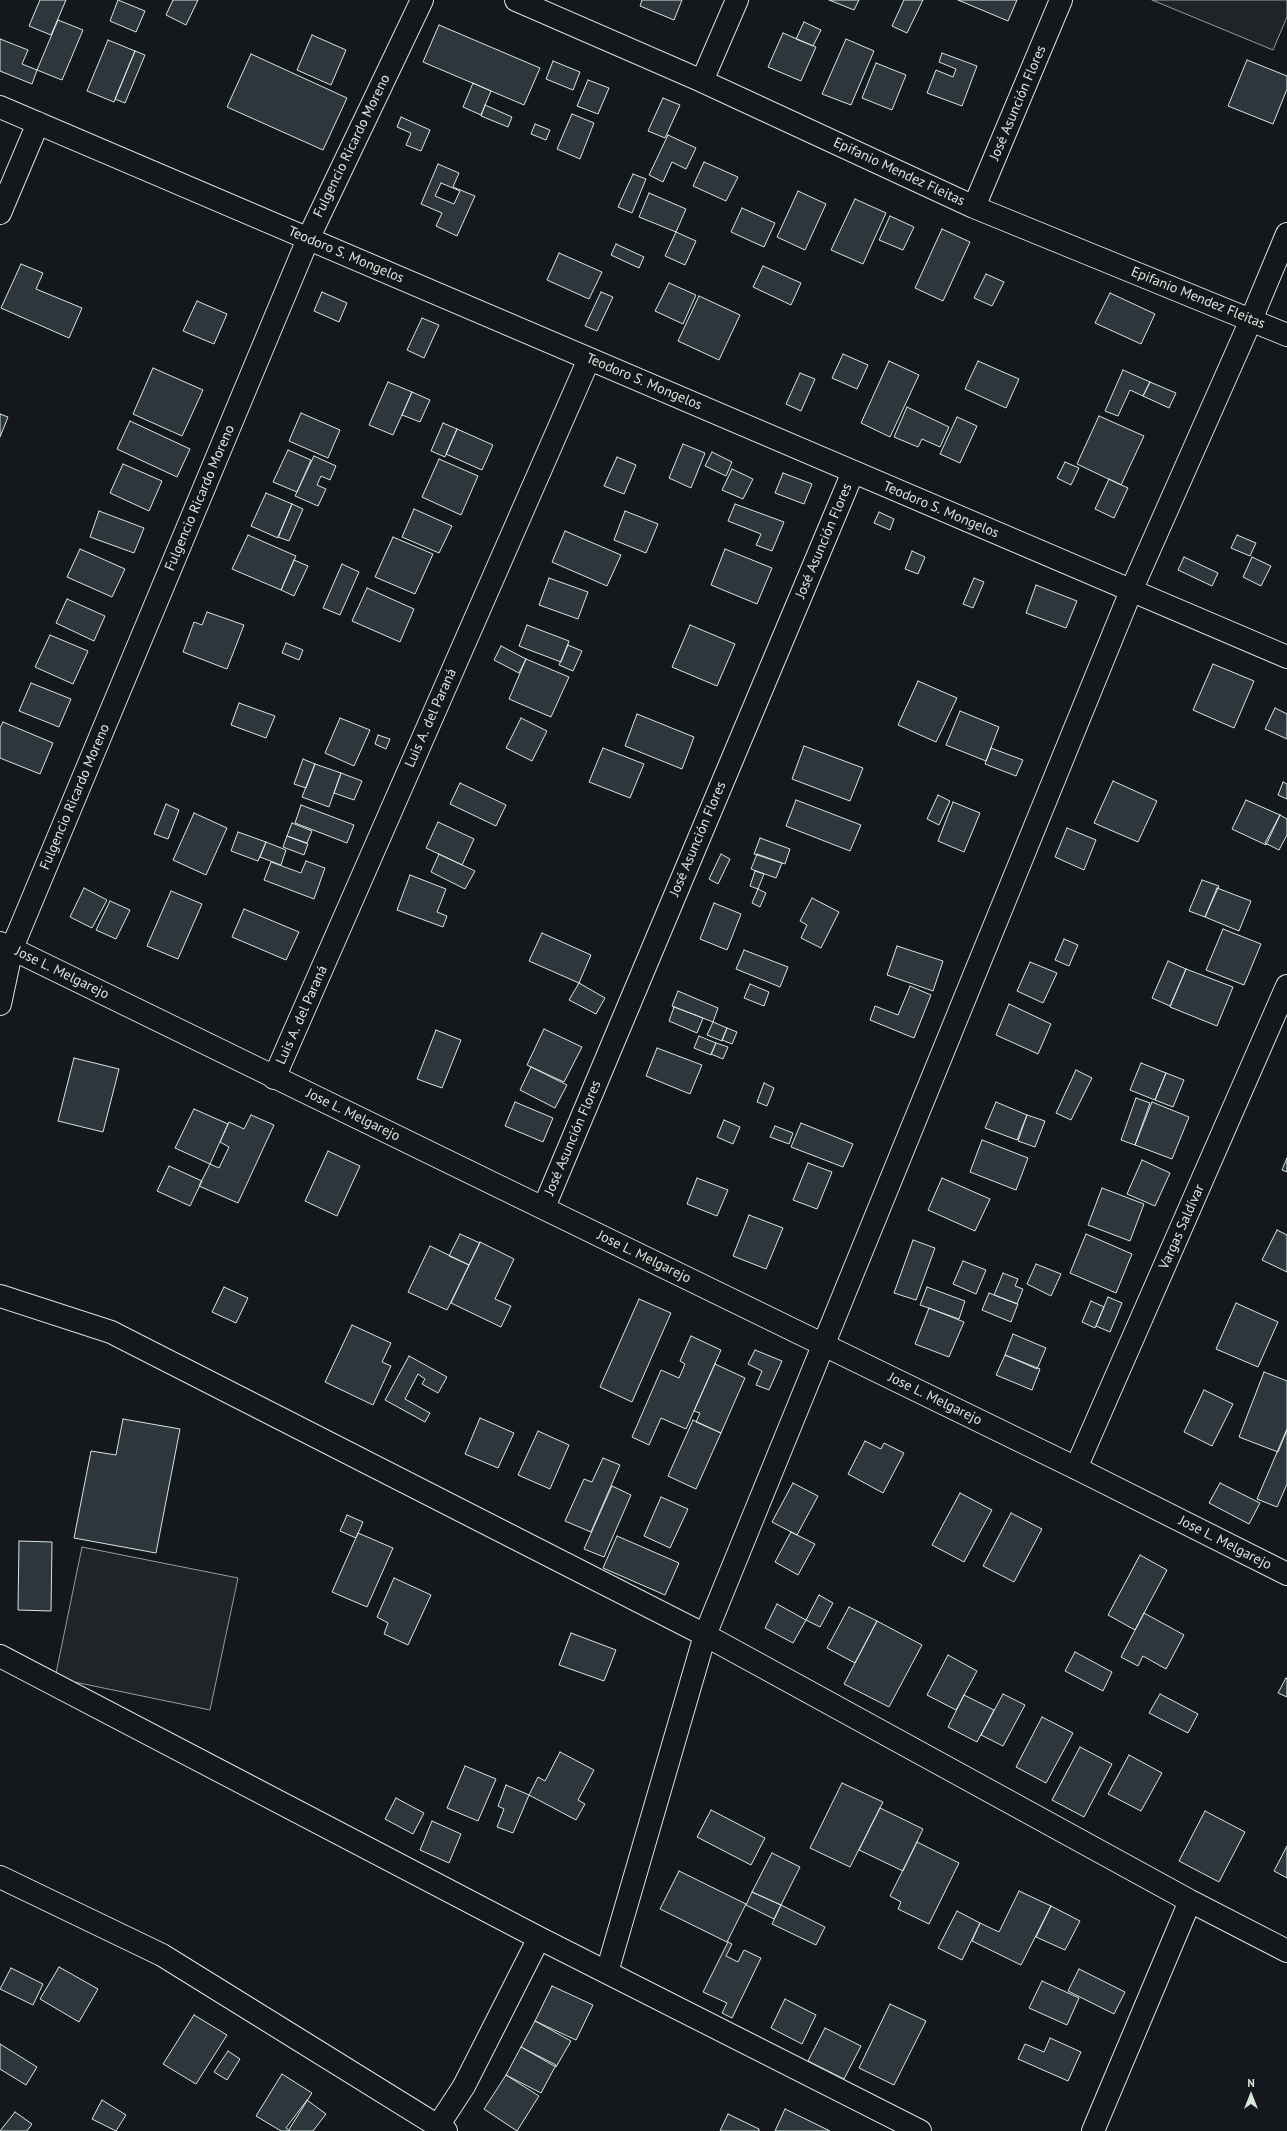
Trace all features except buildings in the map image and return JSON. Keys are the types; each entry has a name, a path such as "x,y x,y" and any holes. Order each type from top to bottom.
{"street":[{"name":"Fulgencio Ricardo Moreno","path":"0,1004 6,945 308,239 422,0"},
{"name":"Epifanio Mendez Fleitas","path":"516,0 702,82 974,207 1287,334"},
{"path":"702,82 737,0"},
{"name":"José Asunción Flores","path":"974,207 1062,0"},
{"name":"Teodoro S. Mongelos","path":"0,107 1287,657"},
{"path":"0,213 38,124"},
{"path":"607,1972 705,1635 1131,591 1251,320 1287,234"},
{"name":"Luis A. del Paraná","path":"274,1078 589,359"},
{"name":"José Asunción Flores","path":"544,1207 853,472"},
{"name":"Jose L. Melgarejo","path":"6,945 274,1078 544,1207 1076,1468 1287,1574"},
{"name":"Vargas Saldívar","path":"1076,1468 1287,986"},
{"path":"0,1296 111,1332 705,1635 1190,1901 1287,1951"},
{"path":"0,1656 539,1938 920,2131"},
{"path":"0,1877 162,1955 442,2128 539,1938"},
{"path":"1093,2131 1190,1901"}],"shaded area":[{"path":"1152,0 1287,0 1287,17 1273,50"},
{"path":"82,1547 238,1578 210,1710 55,1678"}]}
